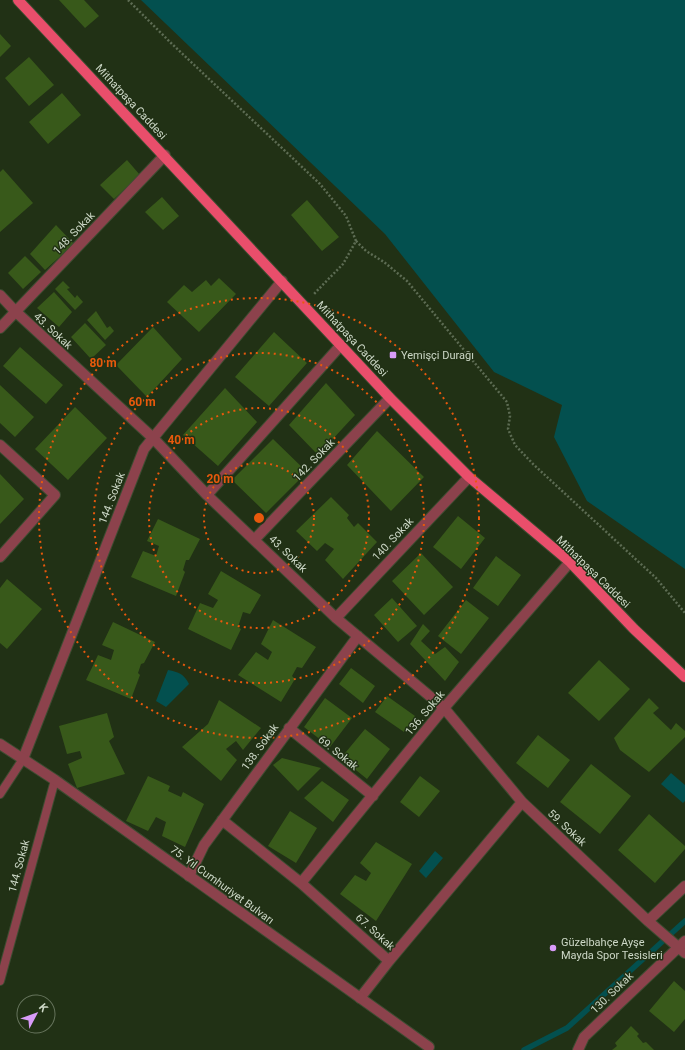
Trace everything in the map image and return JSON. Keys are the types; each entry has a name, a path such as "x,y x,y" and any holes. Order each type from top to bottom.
{"main road":[{"name":"Mithatpaşa Caddesi","path":"18,0 390,398 469,477 570,562 634,629 685,677"}],"street":[{"name":"148. Sokak","path":"0,328 165,156"},
{"name":"144. Sokak","path":"23,759 144,449 282,281"},
{"name":"43. Sokak","path":"0,295 15,311 153,438 207,495 255,539 336,618 444,708"},
{"path":"207,495 341,345"},
{"name":"142. Sokak","path":"255,539 390,398"},
{"path":"0,445 55,495 0,557"},
{"name":"140. Sokak","path":"336,618 469,477"},
{"name":"136. Sokak","path":"301,883 444,708 570,562"},
{"name":"138. Sokak","path":"189,876 204,845 358,636"},
{"name":"59. Sokak","path":"444,708 522,802 650,923 680,946"},
{"name":"69. Sokak","path":"289,728 373,796"},
{"name":"75. Yıl Cumhuriyet Bulvarı","path":"0,744 55,780 429,1047"},
{"name":"67. Sokak","path":"222,820 301,883 389,961 522,802"},
{"path":"650,923 685,886"},
{"name":"130. Sokak","path":"578,1050 584,1037 680,946"},
{"path":"360,998 389,961"}],"lane":[{"path":"0,794 23,759"},
{"name":"144. Sokak","path":"0,981 55,780"}],"path":[{"path":"128,0 171,43 320,184 346,216 356,241 366,251 384,262 407,281 507,402 510,416 508,429 515,445 656,578 685,613"},
{"path":"303,304 343,264 356,241"}],"water":[{"path":"141,0 685,0 685,569 587,501 554,437 562,405 494,372 385,234"},
{"path":"168,670 181,674 189,684 166,707 156,701"},
{"path":"671,773 685,785 685,801 683,803 661,784"},
{"path":"435,851 443,858 426,878 419,871"}],"building":[{"path":"59,0 84,0 99,16 85,28"},
{"path":"0,34 11,46 0,57"},
{"path":"29,57 54,85 29,106 5,78"},
{"path":"62,93 81,115 48,144 29,122"},
{"path":"127,160 140,175 114,199 100,185"},
{"path":"3,169 33,203 0,232 0,172"},
{"path":"162,197 179,216 163,230 145,212"},
{"path":"307,200 339,237 322,251 291,215"},
{"path":"56,225 74,244 45,270 30,254"},
{"path":"25,256 41,272 23,289 8,273"},
{"path":"219,278 236,294 199,332 167,302 184,285 192,292 206,280 211,286"},
{"path":"63,281 70,288 67,289 75,298 77,295 83,302 75,310 55,289"},
{"path":"54,292 72,312 59,327 37,308"},
{"path":"96,311 107,328 110,326 114,331 105,340 87,320"},
{"path":"85,323 106,345 91,359 71,337"},
{"path":"153,327 182,359 147,397 116,365"},
{"path":"274,332 307,363 269,406 235,377"},
{"path":"20,347 63,385 46,404 3,366"},
{"path":"326,383 355,415 318,455 289,425"},
{"path":"0,385 34,417 15,437 0,423"},
{"path":"225,388 257,422 218,466 183,435"},
{"path":"75,407 107,438 68,480 35,449"},
{"path":"377,431 424,477 391,511 347,465"},
{"path":"273,439 307,472 266,513 232,480"},
{"path":"0,474 24,499 0,524"},
{"path":"331,497 349,515 347,518 354,527 358,523 377,542 343,579 325,560 334,549 325,543 317,551 296,531"},
{"path":"458,516 485,538 461,569 433,547"},
{"path":"158,519 200,539 189,560 186,560 183,570 185,572 176,596 131,577 143,551 156,556 159,546 147,541"},
{"path":"421,553 453,587 424,615 392,581"},
{"path":"496,556 521,575 498,606 473,588"},
{"path":"221,571 261,595 250,614 243,612 238,627 241,629 231,650 188,629 200,603 213,608 218,600 208,594"},
{"path":"7,579 42,609 7,649 0,643 0,588"},
{"path":"392,598 417,626 398,642 374,615"},
{"path":"466,600 489,618 461,654 438,636"},
{"path":"273,620 316,647 302,668 297,667 292,676 295,679 281,702 238,675 256,652 268,660 272,652 261,644"},
{"path":"113,622 155,642 144,663 141,664 138,673 140,675 131,699 86,680 98,655 111,660 114,650 102,645"},
{"path":"423,624 430,631 421,641 435,654 445,647 459,662 445,681 410,644"},
{"path":"599,660 630,689 599,721 568,693"},
{"path":"351,668 375,686 363,703 339,684"},
{"path":"387,696 415,716 404,732 375,712"},
{"path":"325,698 352,718 330,747 304,727"},
{"path":"649,698 659,708 653,713 671,730 676,723 685,731 685,737 649,772 620,750 614,738"},
{"path":"219,700 261,728 243,750 236,741 226,749 237,760 221,781 182,747 208,724"},
{"path":"107,713 114,737 109,741 125,774 77,788 68,764 82,758 80,751 67,754 59,726"},
{"path":"365,729 390,749 367,779 341,758"},
{"path":"538,735 570,760 548,788 516,763"},
{"path":"282,758 321,768 298,791 273,765"},
{"path":"591,764 631,796 600,834 560,802"},
{"path":"148,776 170,786 168,791 181,797 183,792 204,804 185,847 162,836 166,822 156,817 148,831 126,821"},
{"path":"420,776 440,791 419,817 400,802"},
{"path":"322,781 349,800 333,822 304,798"},
{"path":"290,811 317,828 296,863 268,846"},
{"path":"649,814 685,846 685,849 655,883 618,850"},
{"path":"376,842 412,864 376,921 340,894 355,875 366,881 371,873 360,863"},
{"path":"674,981 685,991 685,1019 674,1032 649,1011"},
{"path":"631,1026 639,1034 637,1036 643,1043 646,1042 654,1050 612,1050 617,1046 615,1043"}],"waterway":[{"path":"524,1050 567,1028 685,921"}],"place":[{"name":"Yemişçi Durağı","path":"393,355"},
{"name":"Güzelbahçe Ayşe Mayda Spor Tesisleri","path":"553,948"}]}
